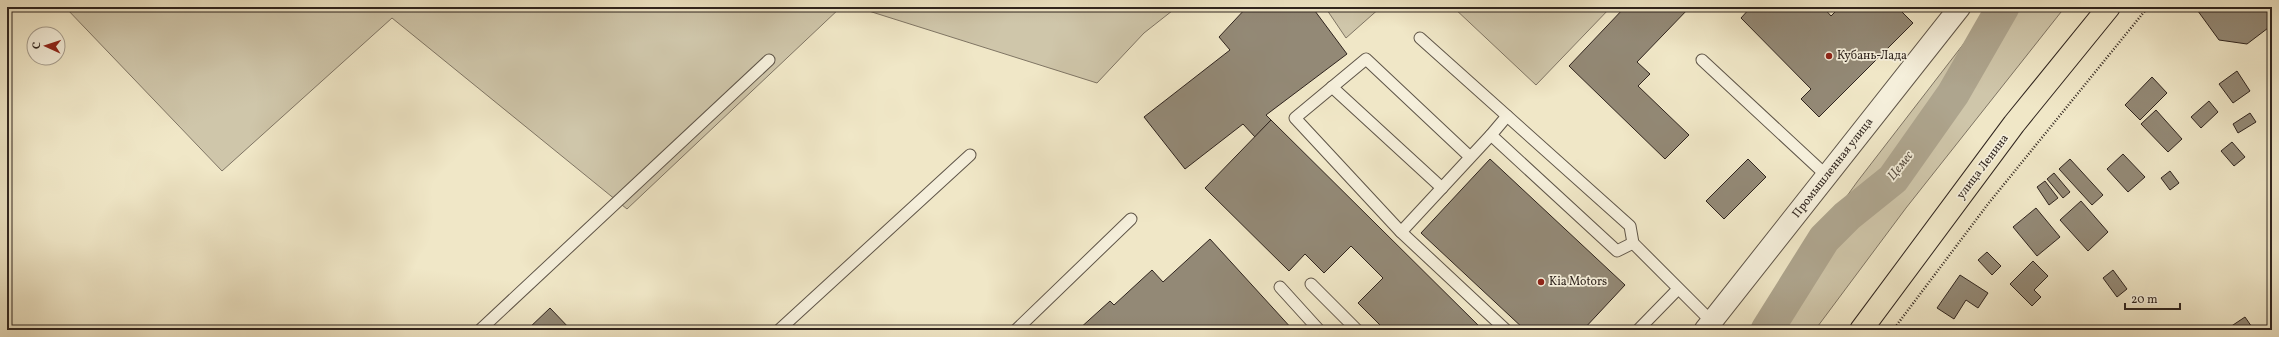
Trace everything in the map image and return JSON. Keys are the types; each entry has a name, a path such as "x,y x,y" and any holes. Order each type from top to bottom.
{"highway":[{"name":"улица Ленина","path":"1860,330 2014,124 2109,7"}],"street":[{"name":"Промышленная улица","path":"1708,326 1960,7"}],"lane":[{"path":"1420,38 1630,226 1633,243 1678,289 1708,326"},
{"path":"1468,155 1366,59 1295,118 1401,232 1506,330"},
{"path":"480,330 769,60"},
{"path":"1702,60 1827,176"},
{"path":"1332,87 1442,188"},
{"path":"1401,232 1507,116"},
{"path":"1491,135 1617,251 1633,243"},
{"path":"779,330 970,155"},
{"path":"1016,330 1131,219"},
{"path":"1311,284 1357,330"},
{"path":"1280,287 1319,330"},
{"path":"1638,330 1678,289"}],"path":[{"path":"1893,330 1988,204 2148,7"}],"shaded area":[{"path":"65,7 841,7 627,209 392,18 222,171"},
{"path":"856,7 1177,7 1144,33 1097,83"},
{"path":"1325,7 1381,7 1346,38"},
{"path":"1453,7 1611,7 1536,85"},
{"path":"1992,7 2065,7 1906,208 1815,330 1751,330 1857,182"}],"building":[{"path":"1247,7 1312,7 1347,54 1266,115 1271,120 1255,137 1243,124 1185,169 1144,117 1230,50 1219,37"},
{"path":"1625,7 1690,7 1637,62 1650,74 1638,86 1689,135 1665,159 1569,66"},
{"name":"Кубань-Лада","path":"1751,7 1823,7 1831,16 1840,7 1897,7 1913,23 1819,117 1801,99 1811,89 1741,18"},
{"path":"2195,7 2272,7 2272,25 2247,44 2219,40"},
{"path":"2237,71 2250,91 2233,103 2219,84"},
{"path":"2152,77 2167,93 2140,120 2125,105"},
{"path":"2209,101 2218,112 2201,128 2191,117"},
{"path":"2156,110 2182,139 2168,152 2141,124"},
{"path":"2250,113 2256,122 2238,133 2233,124"},
{"path":"1271,120 1483,330 1385,330 1358,303 1383,278 1351,246 1324,273 1305,254 1289,271 1205,188"},
{"path":"2232,142 2245,157 2234,166 2221,151"},
{"path":"2123,154 2145,177 2128,192 2107,169"},
{"path":"1490,159 1625,285 1583,330 1525,330 1421,233"},
{"path":"1748,159 1766,177 1724,219 1706,201"},
{"path":"2070,159 2103,195 2092,205 2059,169"},
{"path":"2170,171 2179,183 2170,190 2161,178"},
{"path":"2054,173 2070,192 2063,198 2047,179"},
{"path":"2045,181 2058,198 2049,205 2037,187"},
{"path":"2081,201 2108,232 2088,251 2060,220"},
{"path":"2036,208 2060,237 2037,256 2013,227"},
{"path":"1210,239 1293,330 1078,330 1110,301 1114,305 1152,270 1163,282"},
{"path":"1987,252 2001,266 1992,275 1978,260"},
{"path":"2033,261 2048,276 2034,290 2041,297 2032,306 2010,284"},
{"path":"2113,270 2127,289 2117,297 2103,278"},
{"path":"1960,275 1988,293 1978,308 1966,300 1954,319 1937,308"},
{"path":"550,308 571,330 527,330"},
{"path":"2245,317 2254,330 2231,330 2230,327"}],"waterway":[{"name":"Цемес","path":"1767,330 1824,239 1847,216 1893,179 1953,94 2003,7"}],"place":[{"name":"Кубань-Лада","path":"1829,56"},
{"name":"Kia Motors","path":"1541,282"}]}
